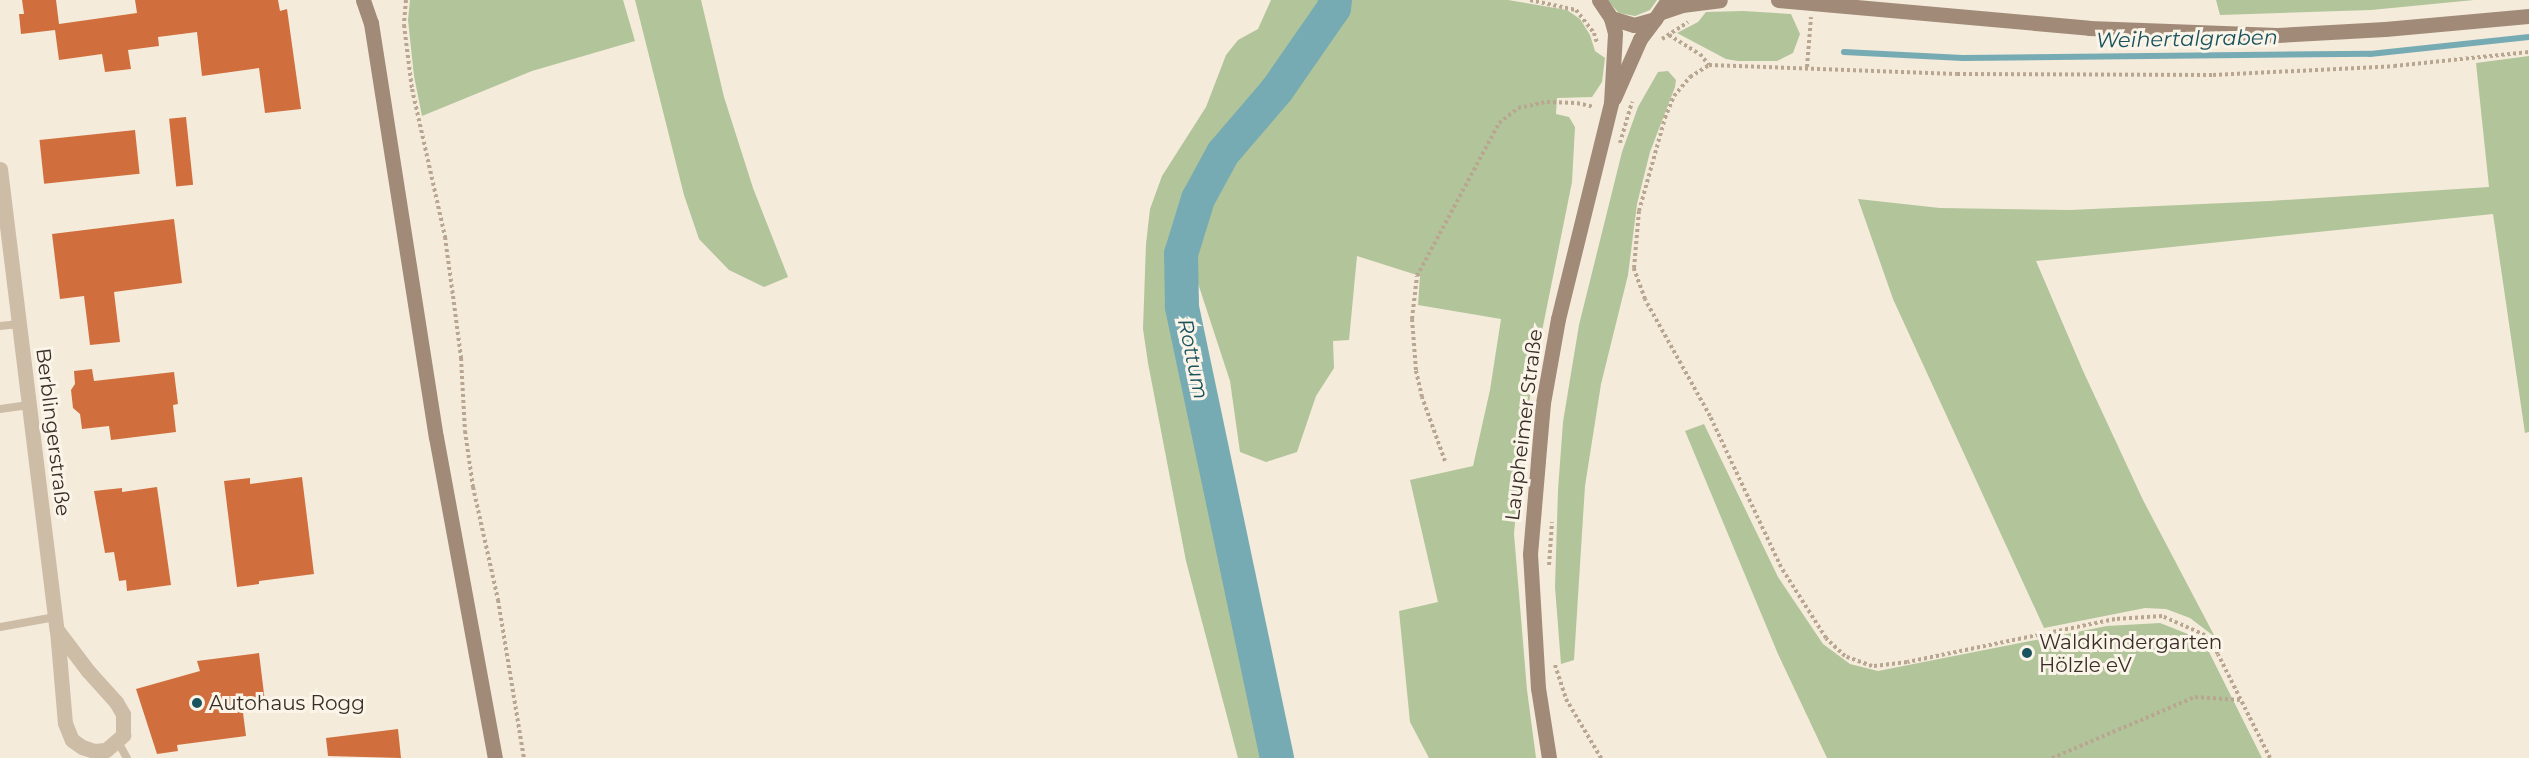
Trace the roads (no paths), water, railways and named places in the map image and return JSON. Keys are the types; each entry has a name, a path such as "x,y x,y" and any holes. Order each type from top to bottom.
{"street":[{"path":"363,0 371,23 436,437 495,758"},
{"path":"371,23 373,0"},
{"path":"1587,0 1634,25 1662,10 1720,0"},
{"path":"1779,0 2089,28 2277,35 2385,29 2529,16"},
{"name":"Laupheimer Straße","path":"1550,758 1538,688 1530,554 1543,403 1558,319 1610,107 1615,33 1605,10"},
{"name":"Laupheimer Straße","path":"1610,107 1640,39 1662,10"},
{"name":"Berblingerstraße","path":"0,170 3,225 19,324 56,623 65,723 72,740 96,755 118,742"},
{"path":"56,623 88,671 116,702 123,714 123,735 118,742"}],"lane":[{"path":"0,326 19,324"},
{"path":"0,409 29,405"},
{"path":"0,627 56,623"},
{"path":"118,742 127,758"}],"waterway":[{"name":"Rottum","path":"1277,758 1182,306 1181,254 1198,199 1223,153 1277,90 1334,8 1335,0"},
{"name":"Weihertalgraben","path":"1844,52 1963,58 2370,54 2529,37"}],"place":[{"name":"Waldkindergarten Hölzle eV","path":"2027,653"},
{"name":"Autohaus Rogg","path":"197,703"}]}
